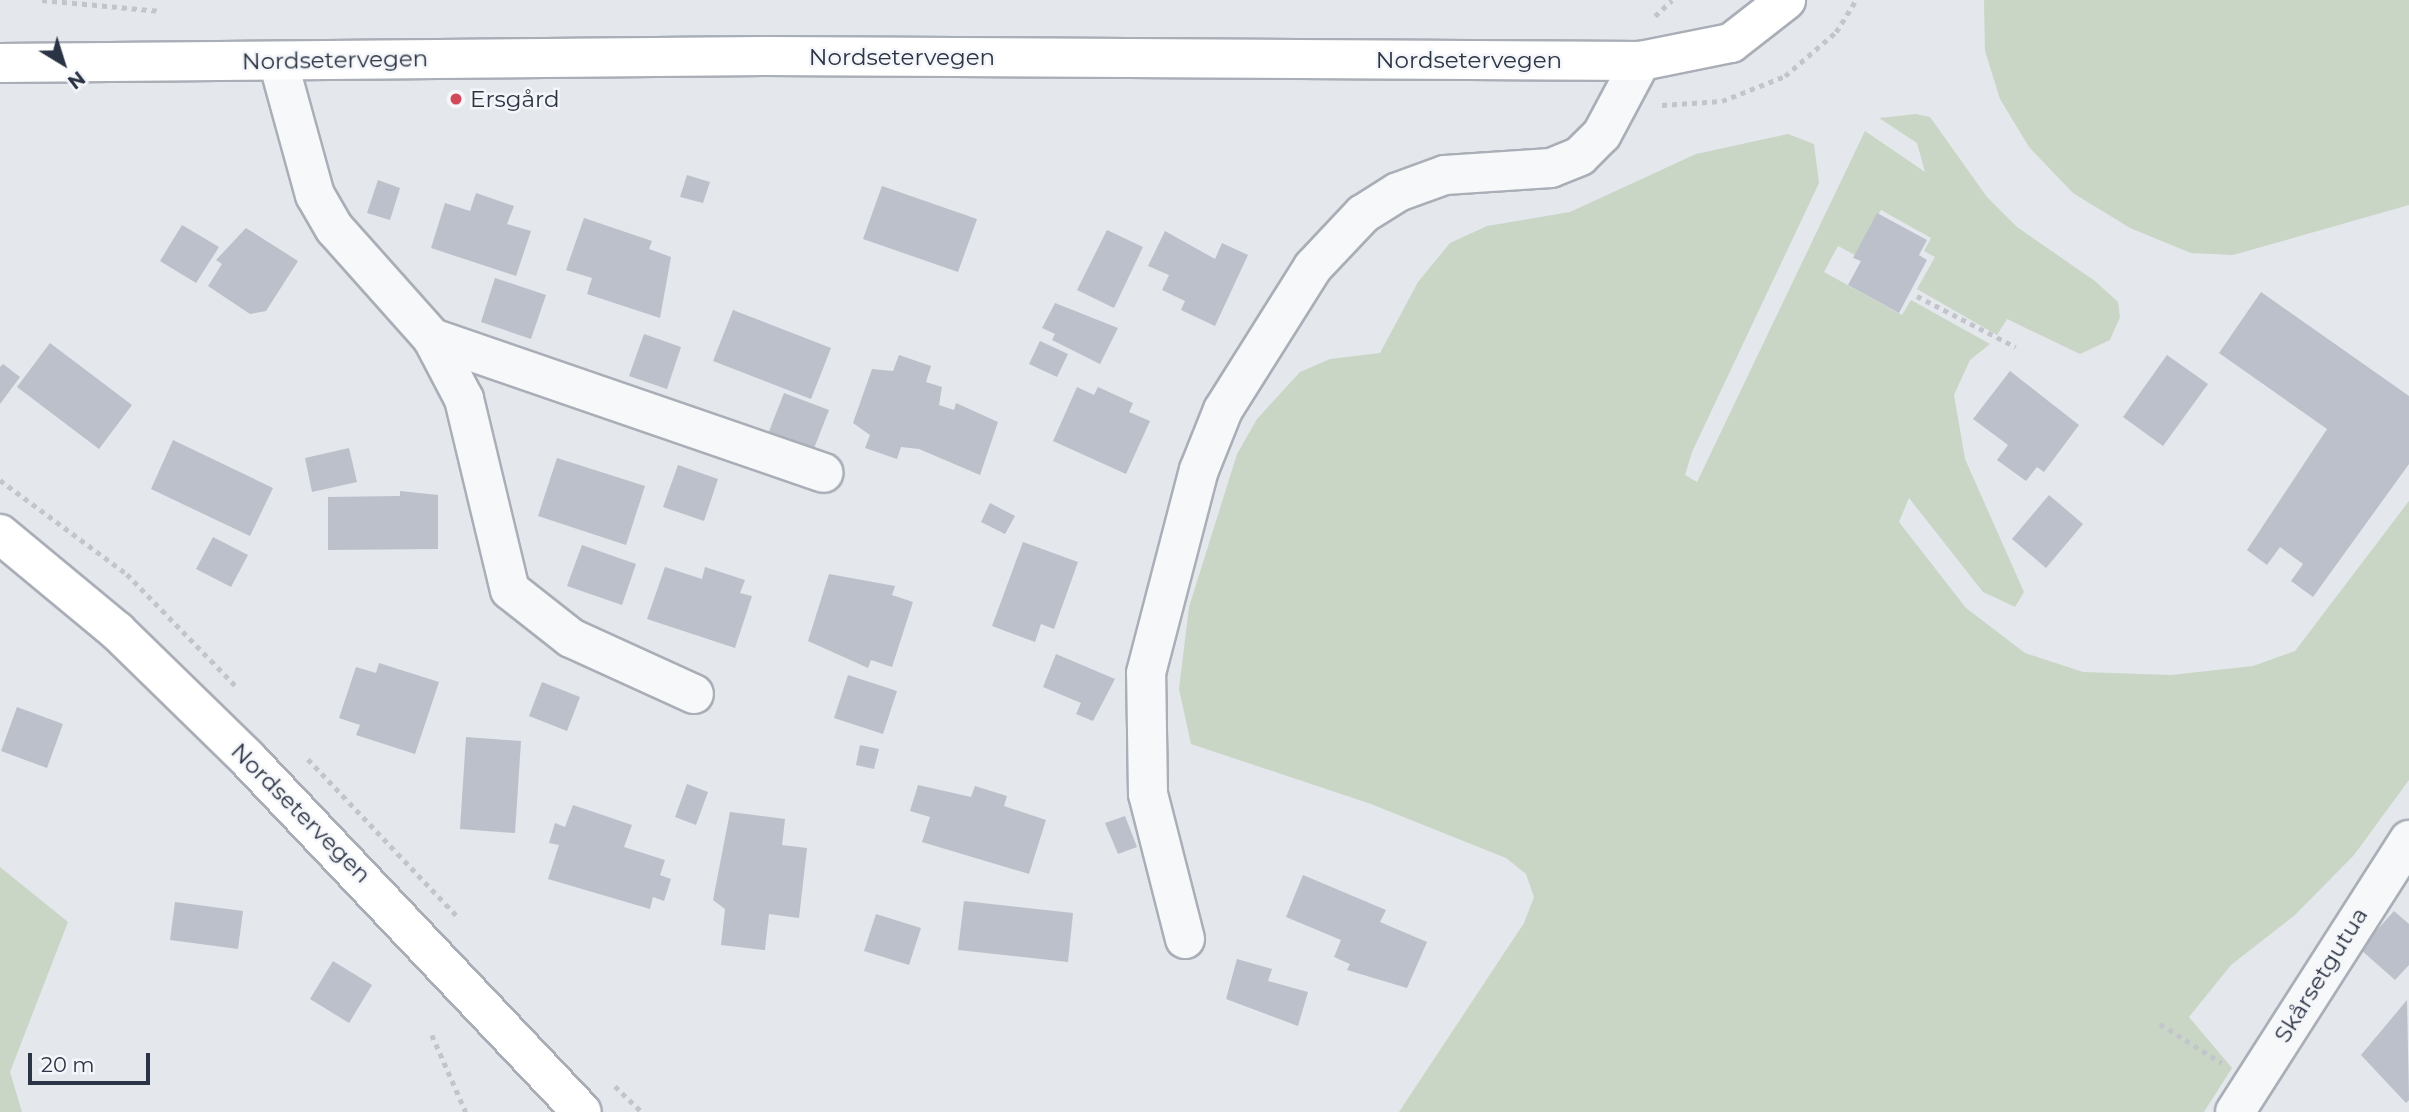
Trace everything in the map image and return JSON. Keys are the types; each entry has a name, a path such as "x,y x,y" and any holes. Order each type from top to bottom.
{"main road":[{"name":"Nordsetervegen","path":"0,64 278,61 1642,61 1731,43 1786,0"},
{"name":"Nordsetervegen","path":"0,534 117,631 247,758 582,1112"}],"street":[{"path":"278,61 315,195 343,238 432,338 464,399 482,453 510,590 571,638 694,694"},
{"path":"1185,939 1148,794 1146,673 1199,470 1223,410 1313,267 1363,214 1398,191 1445,175 1540,169 1580,156 1602,134 1642,61"},
{"path":"432,338 823,473"},
{"name":"Skårsetgutua","path":"2235,1112 2409,840"}],"path":[{"path":"42,0 160,11"},
{"path":"1917,296 2016,347"},
{"path":"0,480 127,574"},
{"path":"432,1035 466,1112"}],"green space":[{"path":"1984,0 2409,0 2409,205 2233,255 2191,253 2130,228 2073,193 2029,147 2000,99 1985,51"},
{"path":"1916,114 1930,117 1987,197 2017,227 2095,281 2118,302 2120,317 2110,340 2080,354 2007,319 1997,335 1917,289 1935,257 1924,251 1931,238 1881,210 1855,255 1838,246 1824,272 1902,315 1911,300 1990,344 1970,360 1954,395 1965,459 2024,592 2015,607 1983,592 1909,498 1899,522 1966,608 2025,653 2083,672 2171,675 2253,666 2295,651 2409,501 2409,780 2354,855 2295,915 2231,965 2189,1017 2232,1068 2204,1112 1399,1112 1524,923 1534,897 1526,874 1506,858 1371,804 1191,744 1179,689 1189,607 1237,454 1257,419 1300,372 1330,359 1380,353 1418,282 1450,243 1487,226 1570,212 1696,154 1788,134 1814,144 1819,183 1692,452 1685,475 1697,482 1865,131 1925,172 1917,143 1879,118"},
{"path":"0,867 68,922 10,1072 22,1112 0,1112"}],"building":[{"path":"687,175 710,182 703,203 680,197"},
{"path":"378,180 400,188 390,220 367,213"},
{"path":"882,186 977,219 958,272 863,239"},
{"path":"476,193 514,206 507,224 531,231 516,276 431,248 445,203 470,211"},
{"path":"1877,213 1927,240 1919,255 1927,260 1899,313 1848,285 1861,261 1853,258"},
{"path":"584,218 652,241 649,249 671,257 660,318 587,294 592,278 566,270"},
{"path":"182,225 219,247 196,283 160,261"},
{"path":"246,228 298,261 266,311 250,314 208,286 222,264 216,260"},
{"path":"1107,230 1143,247 1114,308 1077,290"},
{"path":"1165,231 1215,259 1222,243 1248,255 1215,326 1181,310 1185,301 1162,290 1169,275 1148,266"},
{"path":"495,278 546,295 531,339 481,322"},
{"path":"2261,292 2409,396 2409,464 2313,597 2291,581 2303,564 2280,547 2267,565 2247,550 2327,429 2219,353"},
{"path":"1055,303 1118,328 1100,364 1052,340 1055,334 1042,328"},
{"path":"733,310 831,348 811,399 713,361"},
{"path":"644,334 681,347 667,389 629,376"},
{"path":"1040,341 1068,354 1057,377 1029,364"},
{"path":"50,343 132,405 99,449 17,387"},
{"path":"899,355 931,366 926,382 942,387 939,405 954,410 956,403 998,422 980,475 919,449 901,447 897,459 865,448 870,435 853,423 872,369 893,371"},
{"path":"2167,355 2208,384 2163,446 2123,417"},
{"path":"3,364 20,377 0,404 0,367"},
{"path":"2010,371 2079,425 2044,472 2037,467 2026,481 1997,460 2008,445 1973,419"},
{"path":"1077,387 1094,395 1098,387 1133,403 1129,412 1150,421 1126,474 1053,441"},
{"path":"784,393 829,410 813,451 768,434"},
{"path":"173,440 273,488 250,536 151,489"},
{"path":"349,448 357,482 312,492 305,458"},
{"path":"557,458 645,486 626,545 538,516"},
{"path":"678,465 718,479 704,521 663,507"},
{"path":"400,491 438,495 438,549 328,550 328,497 400,496"},
{"path":"2049,495 2083,524 2046,568 2012,539"},
{"path":"990,503 1015,516 1005,534 981,522"},
{"path":"213,537 248,555 231,587 196,569"},
{"path":"1023,542 1078,562 1054,629 1041,624 1035,642 992,626"},
{"path":"582,545 636,564 622,605 567,586"},
{"path":"665,567 702,579 705,567 745,580 740,593 752,596 735,648 647,619"},
{"path":"829,574 895,586 892,595 913,602 892,667 871,660 868,668 808,641"},
{"path":"1056,654 1115,679 1093,721 1076,714 1081,703 1043,687"},
{"path":"379,663 439,682 415,754 356,735 360,725 339,718 356,667 376,673"},
{"path":"848,675 897,691 883,734 834,718"},
{"path":"542,682 580,697 567,731 529,716"},
{"path":"17,707 63,724 47,768 1,751"},
{"path":"466,737 521,741 515,833 460,829"},
{"path":"860,745 879,749 874,769 856,765"},
{"path":"687,784 708,792 696,825 675,817"},
{"path":"918,785 971,797 975,786 1007,796 1004,806 1046,820 1029,874 922,842 930,817 910,811"},
{"path":"573,805 632,825 624,847 665,860 660,875 671,879 664,901 653,897 650,909 548,879 559,845 549,843 555,823 565,827"},
{"path":"730,812 785,819 782,845 807,848 799,918 769,914 765,950 721,945 725,909 713,900"},
{"path":"1125,816 1137,847 1118,854 1105,823"},
{"path":"1303,875 1386,910 1380,922 1427,942 1407,988 1347,970 1350,964 1334,957 1341,940 1286,917"},
{"path":"964,901 1073,913 1068,962 958,950"},
{"path":"175,902 243,911 238,949 170,940"},
{"path":"2394,911 2409,924 2409,965 2395,980 2360,949"},
{"path":"876,914 921,928 909,965 864,951"},
{"path":"1237,959 1272,969 1268,981 1308,992 1298,1026 1226,999"},
{"path":"333,961 372,985 349,1023 310,999"},
{"path":"2407,1000 2409,1100 2406,1103 2361,1055"}],"place":[{"name":"Ersgård","path":"456,99"}]}
